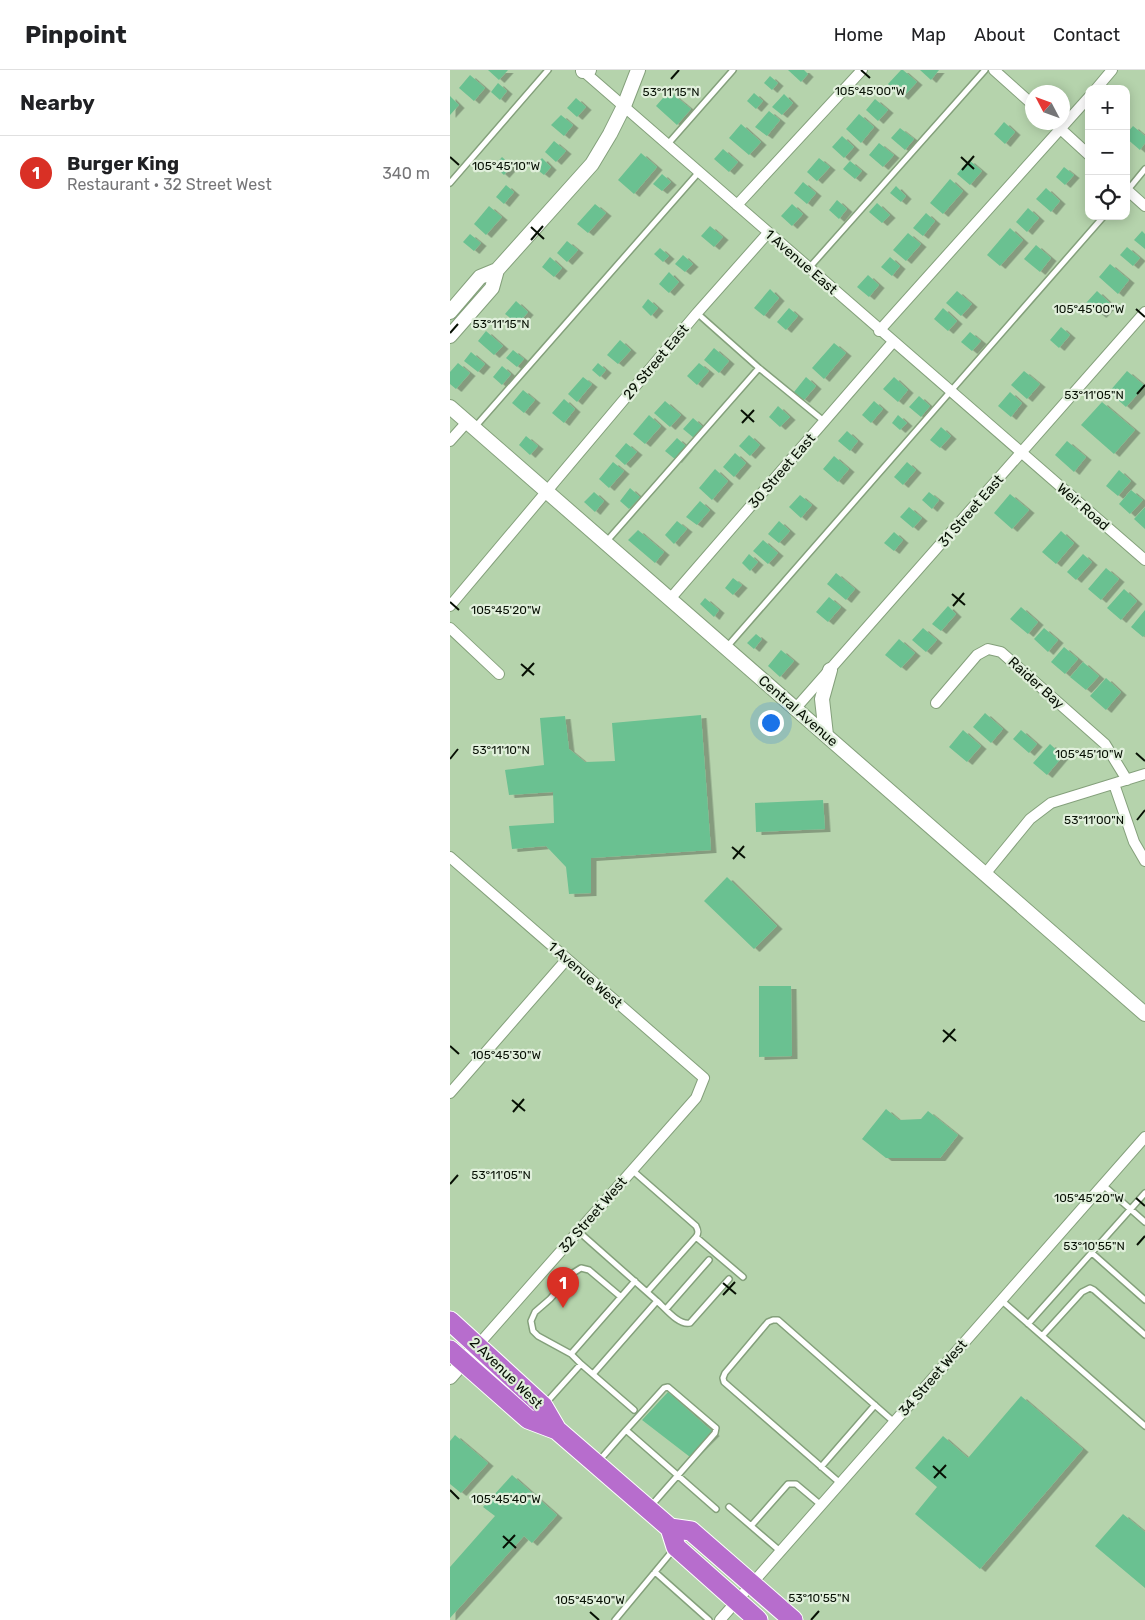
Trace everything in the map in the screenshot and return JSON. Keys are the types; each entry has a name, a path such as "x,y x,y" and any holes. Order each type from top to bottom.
{"highway":[{"name":"2 Avenue West","path":"450,1321 543,1406 557,1430 596,1464 670,1528 691,1531 793,1620"},
{"name":"2 Avenue West","path":"456,1356 528,1419 557,1430"},
{"path":"670,1528 676,1547 758,1620"}],"street":[{"name":"1 Avenue East","path":"585,70 667,145 1021,454"},
{"path":"450,312 480,277 497,270 592,164 624,106 638,70"},
{"path":"737,205 862,70"},
{"path":"994,70 1025,98"},
{"path":"1099,85 1112,70"},
{"path":"1070,114 1085,101"},
{"path":"879,330 1054,130"},
{"path":"1061,130 1085,151"},
{"path":"1130,193 1145,206"},
{"name":"29 Street East","path":"450,606 697,313 768,233"},
{"path":"450,336 492,288 497,270"},
{"name":"31 Street East","path":"795,708 1145,312"},
{"name":"30 Street East","path":"670,599 893,342"},
{"name":"Central Avenue","path":"450,407 1145,1014"},
{"path":"450,441 470,425"},
{"name":"Weir Road","path":"1021,454 1145,560"},
{"path":"450,628 500,674"},
{"name":"Raider Bay","path":"936,703 977,655 988,649 1001,652 1105,744 1127,780"},
{"path":"826,735 822,699 830,670"},
{"path":"984,874 1030,819 1051,803 1145,774"},
{"path":"1114,784 1134,842 1145,861"},
{"name":"1 Avenue West","path":"450,858 704,1078 696,1098"},
{"path":"450,1093 567,959"},
{"name":"32 Street West","path":"450,1376 456,1356 478,1345 696,1098"},
{"name":"34 Street West","path":"720,1620 1145,1137"}],"lane":[{"path":"450,183 548,70"},
{"path":"667,145 733,70"},
{"path":"809,268 985,70"},
{"path":"1130,186 1145,169"},
{"path":"470,425 699,172"},
{"path":"726,648 1101,220"},
{"path":"697,313 759,368 825,422"},
{"path":"605,543 759,368"},
{"path":"632,1170 696,1226 698,1234 648,1292"},
{"path":"1103,1185 1145,1222"},
{"path":"1028,1324 1145,1193"},
{"path":"578,1232 684,1324 690,1323 729,1279"},
{"path":"696,1237 742,1277"},
{"path":"1092,1253 1145,1300"},
{"path":"666,1309 708,1260"},
{"path":"621,1297 589,1270 582,1268 573,1272 550,1299 535,1312 531,1321 533,1330 538,1336 571,1354 634,1410"},
{"path":"571,1354 635,1281"},
{"path":"1042,1336 1082,1292 1090,1288 1145,1335"},
{"path":"1001,1300 1144,1424"},
{"path":"593,1374 657,1301"},
{"path":"840,1483 724,1382 725,1373 768,1322 778,1320 894,1422"},
{"path":"543,1406 581,1364"},
{"path":"596,1464 664,1388 668,1386 716,1428 714,1433 648,1509"},
{"path":"821,1466 875,1405"},
{"path":"626,1430 716,1509"},
{"path":"751,1526 790,1483 796,1484 822,1505"},
{"path":"730,1507 780,1552"},
{"path":"615,1620 676,1547"},
{"path":"655,1572 710,1620"}],"building":[{"path":"488,70 508,70 499,80"},
{"path":"788,70 804,70 808,74 801,82"},
{"path":"901,70 917,82 903,97 888,84"},
{"path":"920,70 939,70 931,80"},
{"path":"470,75 485,88 474,101 459,88"},
{"path":"770,76 778,83 772,90 764,83"},
{"path":"498,83 507,91 500,100 491,92"},
{"path":"669,91 691,109 677,125 656,106"},
{"path":"754,93 763,101 756,109 747,101"},
{"path":"784,94 793,103 782,115 772,107"},
{"path":"450,96 459,105 450,115"},
{"path":"576,98 586,107 577,117 567,108"},
{"path":"875,99 888,110 878,121 866,110"},
{"path":"769,111 780,120 767,136 755,127"},
{"path":"859,114 874,127 861,143 846,129"},
{"path":"561,115 573,125 564,136 551,125"},
{"path":"1004,122 1015,132 1005,144 994,134"},
{"path":"741,124 761,142 749,155 729,138"},
{"path":"1133,126 1145,136 1145,143 1140,150 1130,141 1130,129"},
{"path":"900,128 914,139 905,150 891,138"},
{"path":"842,136 854,147 844,158 832,147"},
{"path":"554,141 566,151 556,162 545,152"},
{"path":"879,143 894,155 883,167 869,155"},
{"path":"723,149 738,162 729,172 714,159"},
{"path":"641,153 657,167 634,194 618,180"},
{"path":"502,157 512,166 504,175 494,166"},
{"path":"542,158 551,167 544,175 534,167"},
{"path":"819,158 830,167 817,181 807,172"},
{"path":"969,160 982,171 970,185 957,174"},
{"path":"850,161 862,171 855,179 843,169"},
{"path":"1064,167 1074,175 1065,185 1056,177"},
{"path":"662,174 671,182 662,191 653,184"},
{"path":"950,179 963,191 943,214 930,203"},
{"path":"803,182 816,193 807,204 794,193"},
{"path":"506,185 514,192 504,204 496,197"},
{"path":"896,186 906,196 901,202 890,193"},
{"path":"1046,188 1060,201 1051,212 1036,199"},
{"path":"837,200 847,209 839,219 829,210"},
{"path":"877,203 890,215 882,223 869,212"},
{"path":"595,204 606,213 588,233 577,224"},
{"path":"792,204 803,214 792,226 781,216"},
{"path":"489,206 502,217 486,235 474,224"},
{"path":"1028,208 1039,218 1027,232 1016,222"},
{"path":"926,213 935,221 923,236 913,228"},
{"path":"710,226 723,237 714,247 701,236"},
{"path":"1010,228 1023,240 1000,266 987,255"},
{"path":"1142,231 1145,234 1145,249 1134,240"},
{"path":"908,233 921,244 906,261 893,250"},
{"path":"470,234 481,243 474,251 463,242"},
{"path":"567,241 578,250 567,262 557,253"},
{"path":"1036,245 1051,258 1040,272 1024,259"},
{"path":"1127,247 1140,258 1133,266 1120,255"},
{"path":"660,248 669,256 663,262 654,254"},
{"path":"683,255 693,264 685,272 675,264"},
{"path":"550,257 562,268 554,277 542,267"},
{"path":"890,257 900,266 892,276 881,267"},
{"path":"1110,264 1129,280 1118,294 1099,277"},
{"path":"669,272 679,282 669,293 659,284"},
{"path":"868,275 879,285 869,297 857,287"},
{"path":"770,289 779,298 764,316 754,308"},
{"path":"957,291 972,304 961,316 946,303"},
{"path":"1097,291 1111,304 1101,315 1086,303"},
{"path":"648,299 658,308 651,316 642,307"},
{"path":"516,301 528,312 518,324 505,314"},
{"path":"789,308 798,316 786,330 777,322"},
{"path":"943,308 957,321 948,331 934,319"},
{"path":"1061,327 1070,335 1059,348 1050,340"},
{"path":"486,331 503,346 494,355 478,341"},
{"path":"970,332 981,341 972,351 961,342"},
{"path":"620,340 631,350 618,364 607,355"},
{"path":"834,343 846,353 824,379 812,368"},
{"path":"714,348 729,361 719,373 704,360"},
{"path":"513,350 524,359 517,367 506,358"},
{"path":"471,352 485,364 478,372 464,361"},
{"path":"458,363 470,373 456,389 450,384 450,372"},
{"path":"598,363 606,370 600,377 592,370"},
{"path":"699,363 709,371 697,385 687,376"},
{"path":"502,366 511,374 502,385 493,377"},
{"path":"1024,371 1040,384 1027,399 1011,385"},
{"path":"1127,371 1145,386 1126,407 1109,392"},
{"path":"583,377 592,384 577,402 568,394"},
{"path":"806,377 816,386 804,400 794,392"},
{"path":"894,377 908,390 898,402 883,389"},
{"path":"523,390 535,400 524,413 512,403"},
{"path":"1010,392 1022,403 1011,417 998,406"},
{"path":"919,396 930,406 921,417 909,407"},
{"path":"564,399 575,409 564,423 552,413"},
{"path":"665,401 681,415 670,427 654,413"},
{"path":"874,401 883,409 871,423 862,415"},
{"path":"1102,402 1135,430 1114,454 1081,425"},
{"path":"778,406 790,417 780,427 769,417"},
{"path":"649,415 661,426 645,444 633,434"},
{"path":"898,415 907,423 900,430 892,423"},
{"path":"693,418 703,427 694,438 683,429"},
{"path":"941,427 951,436 940,448 930,440"},
{"path":"847,431 858,441 850,451 838,441"},
{"path":"749,435 760,445 750,456 739,446"},
{"path":"526,436 538,446 530,455 519,445"},
{"path":"677,438 687,447 676,460 665,451"},
{"path":"1067,441 1086,457 1074,472 1055,455"},
{"path":"626,443 637,452 625,465 615,456"},
{"path":"735,453 746,463 734,477 723,467"},
{"path":"834,456 849,469 838,482 823,469"},
{"path":"613,462 624,471 609,488 599,479"},
{"path":"907,462 916,470 903,485 894,477"},
{"path":"715,469 728,481 712,500 699,488"},
{"path":"1119,470 1131,481 1118,496 1106,486"},
{"path":"630,488 640,497 629,509 620,501"},
{"path":"1131,490 1143,500 1130,514 1119,504"},
{"path":"594,492 604,501 595,512 584,502"},
{"path":"929,492 939,500 932,509 922,500"},
{"path":"1010,494 1029,510 1012,529 994,513"},
{"path":"800,495 812,505 801,518 789,507"},
{"path":"700,501 710,510 697,525 686,517"},
{"path":"909,507 922,518 913,528 900,517"},
{"path":"1145,507 1145,529 1134,519"},
{"path":"677,521 687,529 674,544 665,535"},
{"path":"779,521 790,531 779,543 768,534"},
{"path":"638,530 664,552 655,563 628,540"},
{"path":"1061,531 1074,543 1056,564 1042,552"},
{"path":"894,532 903,540 894,551 884,543"},
{"path":"763,540 778,553 768,564 753,551"},
{"path":"749,554 758,562 750,571 742,563"},
{"path":"1083,554 1092,562 1076,580 1067,572"},
{"path":"1106,568 1119,579 1101,600 1088,589"},
{"path":"836,573 855,589 846,600 827,584"},
{"path":"733,578 742,585 733,595 725,588"},
{"path":"1124,589 1137,601 1121,620 1107,608"},
{"path":"829,597 841,607 828,622 816,612"},
{"path":"705,598 719,610 714,617 700,604"},
{"path":"948,606 956,614 941,631 932,624"},
{"path":"1021,607 1038,622 1028,634 1010,619"},
{"path":"1145,610 1145,635 1143,637 1131,627"},
{"path":"923,628 937,640 926,652 912,640"},
{"path":"1044,628 1058,640 1048,652 1034,639"},
{"path":"756,634 762,639 754,649 747,643"},
{"path":"899,639 915,653 901,668 885,655"},
{"path":"1064,647 1078,659 1065,674 1051,662"},
{"path":"781,650 794,661 780,677 768,666"},
{"path":"1083,662 1099,676 1086,690 1070,677"},
{"path":"1106,678 1121,692 1106,710 1090,696"},
{"path":"985,713 1003,729 991,743 973,727"},
{"path":"701,715 711,850 591,858 591,893 569,894 566,867 546,846 512,849 509,826 554,823 553,792 509,795 505,770 544,765 540,718 565,716 569,749 585,762 615,761 612,723"},
{"path":"963,730 981,746 967,762 949,747"},
{"path":"1021,730 1037,744 1029,753 1013,739"},
{"path":"1050,744 1063,756 1047,775 1033,763"},
{"path":"823,800 825,829 756,832 755,803"},
{"path":"727,877 777,926 754,949 704,901"},
{"path":"759,986 791,986 792,1056 759,1057"},
{"path":"886,1109 899,1120 921,1119 928,1111 958,1135 940,1158 886,1158 862,1139"},
{"path":"668,1392 714,1433 690,1457 642,1420"},
{"path":"1021,1396 1083,1449 980,1569 915,1514 937,1487 915,1468 943,1436 968,1458"},
{"path":"455,1435 488,1463 461,1493 450,1484 450,1441"},
{"path":"512,1475 557,1515 532,1543 524,1536 450,1618 450,1567 495,1516 483,1507"},
{"path":"1123,1514 1145,1532 1145,1588 1095,1546"}],"place":[{"name":"Burger King","path":"563,1308"}]}
